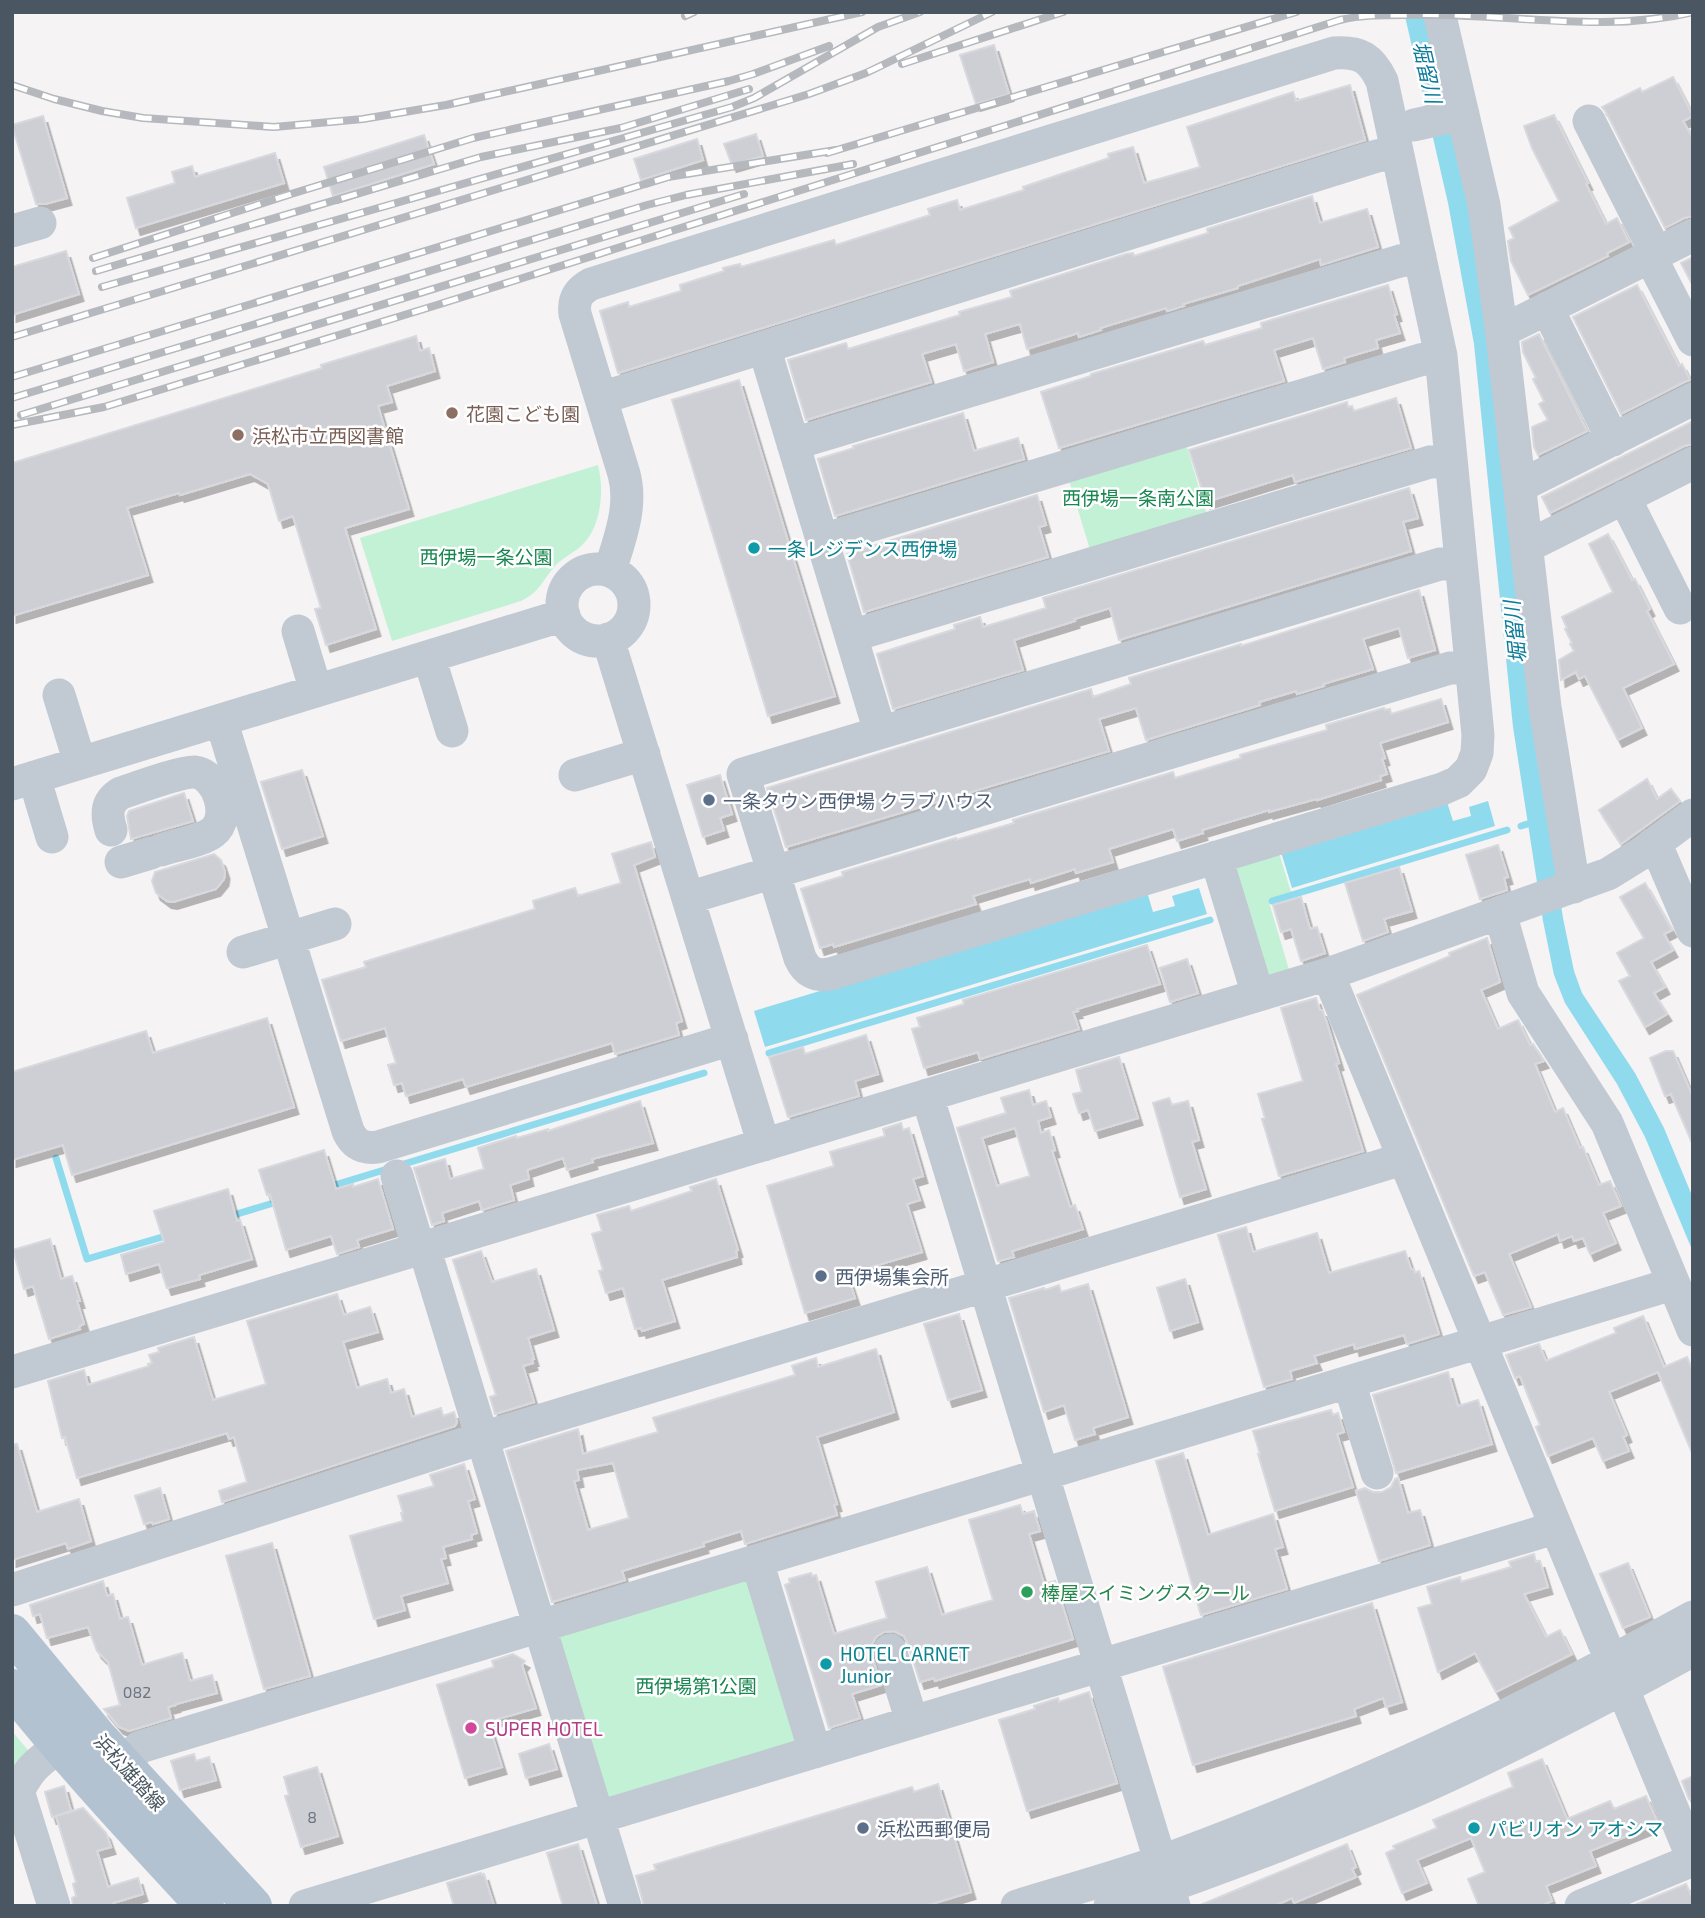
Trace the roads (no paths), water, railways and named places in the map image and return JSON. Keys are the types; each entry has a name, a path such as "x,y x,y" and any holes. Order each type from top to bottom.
{"main road":[{"name":"浜松雄踏線","path":"12,1634 122,1764 253,1906"},
{"name":"浜松雄踏線","path":"14,1694 107,1801 205,1906"}],"street":[{"path":"1439,12 1460,114 1484,205 1501,327 1545,707 1571,888"},
{"path":"610,571 626,514 628,494 575,314 574,305 582,288 1334,53 1350,52 1364,57 1376,67 1406,138 1420,257 1441,356 1478,735 1477,753 1471,769 1458,782 1442,789 820,976 811,973 804,966 744,774 1440,564 1461,562"},
{"path":"601,398 1377,156 1406,138 1460,114"},
{"path":"1589,121 1693,340"},
{"path":"1501,327 1512,326 1693,235"},
{"path":"793,444 1420,257"},
{"path":"1546,308 1613,440"},
{"path":"764,347 880,732"},
{"path":"822,540 1441,356"},
{"path":"1519,483 1531,481 1693,399"},
{"path":"851,636 1430,462 1451,460"},
{"path":"1526,542 1538,541 1693,463"},
{"path":"1624,497 1680,608"},
{"path":"592,569 610,571 621,577 632,594 634,605 628,624 622,632 608,639 593,641 583,638 568,625 564,615 563,595 574,578 582,572 592,569"},
{"path":"52,837 23,781 564,615"},
{"path":"298,631 316,691"},
{"path":"608,639 764,1144"},
{"path":"429,657 452,732"},
{"path":"688,898 1450,668 1471,666"},
{"path":"59,695 80,763"},
{"path":"221,720 348,1130 359,1146 368,1148 732,1039"},
{"path":"575,775 644,754"},
{"path":"111,830 108,811 115,797 121,793 189,772 204,774 211,779 222,810 220,825 209,835 144,855"},
{"path":"12,1372 1328,974 1608,874 1693,815"},
{"path":"1653,844 1660,854 1693,931"},
{"path":"1216,857 1258,995"},
{"path":"1515,908 1523,993 1607,1123 1693,1330"},
{"path":"243,952 335,924"},
{"path":"1328,974 1693,1859 1581,1906"},
{"path":"927,1095 1168,1885"},
{"path":"12,1590 482,1438 1403,1157"},
{"path":"397,1176 482,1438 625,1906"},
{"path":"122,1764 141,1747 1673,1282"},
{"path":"1349,1382 1377,1473"},
{"path":"305,1906 1555,1526"},
{"path":"757,1561 815,1752"},
{"path":"1110,1906 1377,1807 1522,1740 1617,1675 1693,1617"},
{"path":"12,1634 54,1706 62,1732 59,1746 14,1789 54,1906"},
{"path":"891,1650 912,1722"},
{"path":"1617,1675 1693,1650"},
{"path":"1017,1906 1168,1885"}],"water":[{"name":"堀留川","path":"1404,12 1425,12 1468,199 1496,363 1533,725 1563,918 1574,971 1582,993 1635,1073 1664,1128 1693,1198 1693,1252 1645,1137 1617,1084 1565,1003 1554,975 1513,727 1474,344 1448,203"},
{"path":"1488,801 1495,826 1292,888 1281,852 1447,802 1453,821 1471,816 1469,807"},
{"path":"1199,888 1207,914 765,1047 754,1011 1147,892 1153,912 1175,906 1172,896"}],"waterway":[{"path":"1521,826 1537,821"},
{"path":"1272,901 1507,830"},
{"path":"769,1053 1210,920"},
{"path":"328,1187 704,1073"},
{"path":"56,1158 87,1259 169,1235"},
{"path":"227,1217 280,1201"}],"railway":[{"path":"685,16 694,12"},
{"path":"12,85 54,99 143,118 274,127 363,119 446,105 862,12"},
{"path":"102,287 732,107 754,98 878,27 920,12"},
{"path":"12,337 809,94 866,73 992,12"},
{"path":"902,64 1063,12"},
{"path":"827,153 1296,12"},
{"path":"12,425 104,407 437,305 1340,20 1372,16 1440,15 1621,22 1693,12"},
{"path":"93,258 473,138 729,81 829,46"},
{"path":"96,271 481,157 621,128 749,89"},
{"path":"12,377 668,177 836,150"},
{"path":"12,398 647,205 686,195 853,164"},
{"path":"21,415 744,194"}],"place":[{"name":"花園こども園","path":"452,413"},
{"name":"浜松市立西図書館","path":"238,435"},
{"name":"一条レジデンス西伊場","path":"754,548"},
{"name":"一条タウン西伊場 クラブハウス","path":"709,800"},
{"name":"西伊場集会所","path":"821,1276"},
{"name":"棒屋スイミングスクール","path":"1027,1592"},
{"name":"HOTEL CARNET Junior","path":"826,1664"},
{"name":"SUPER HOTEL","path":"471,1728"},
{"name":"浜松西郵便局","path":"863,1828"},
{"name":"パビリオン アオシマ","path":"1474,1828"}],"park label":[{"name":"西伊場一条南公園","path":"1138,497"},
{"name":"西伊場一条公園","path":"486,556"},
{"name":"西伊場第1公園","path":"696,1685"}]}
